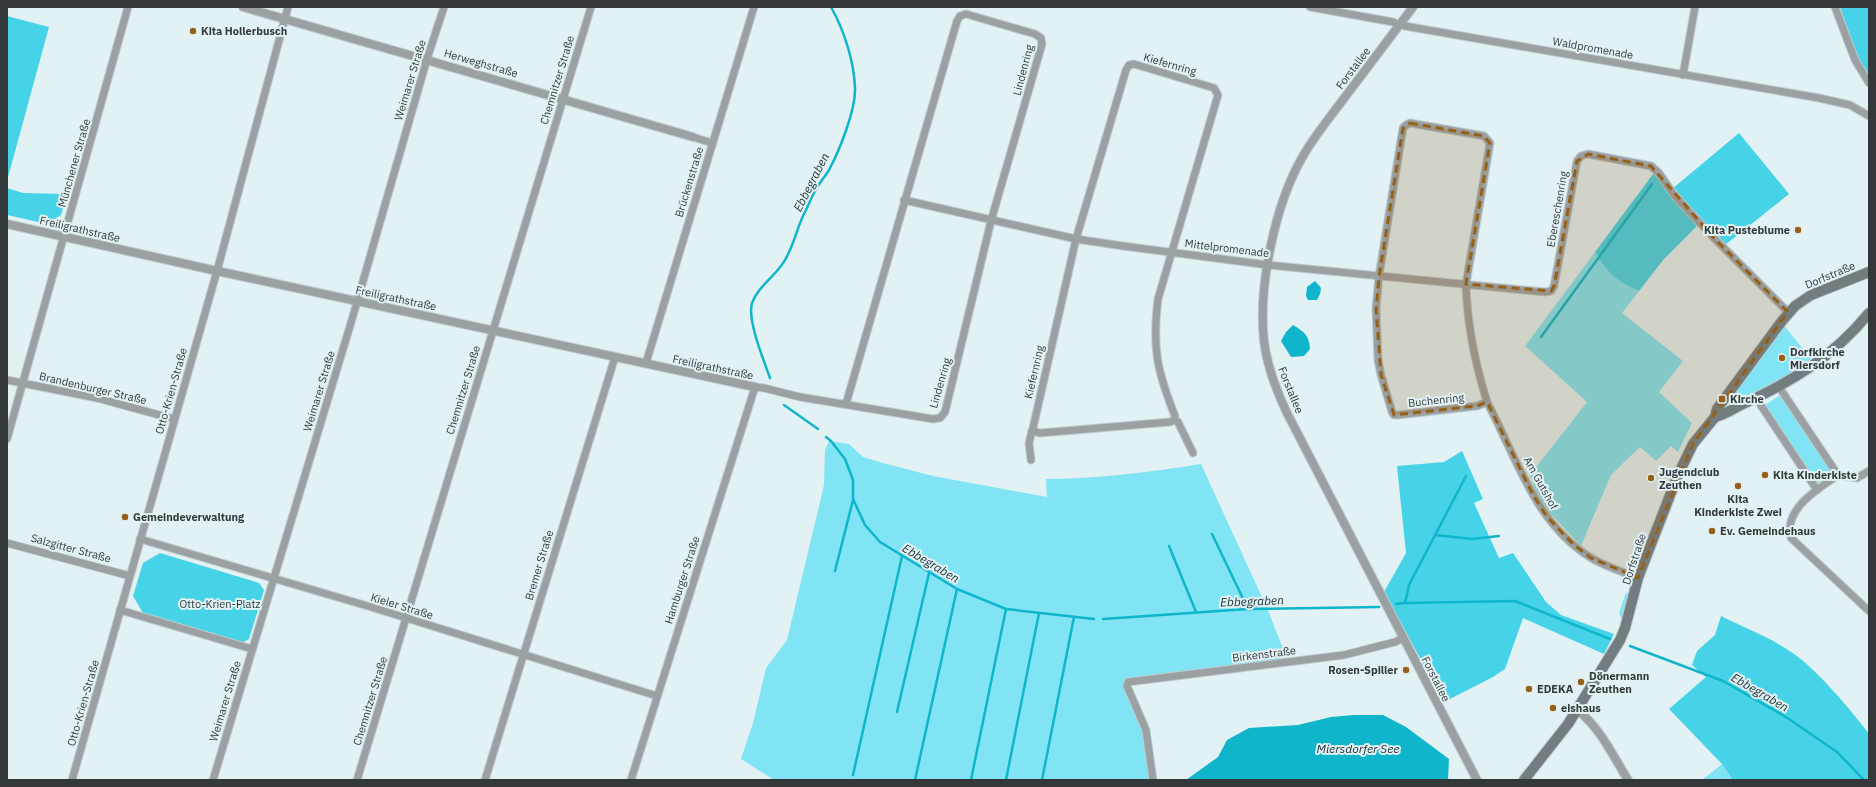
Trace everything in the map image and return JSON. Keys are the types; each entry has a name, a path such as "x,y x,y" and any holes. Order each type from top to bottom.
{"main road":[{"name":"Dorfstraße","path":"1715,417 1717,410 1788,312 1811,295 1869,272"},
{"name":"Dorfstraße","path":"1524,780 1544,756 1577,710 1622,636 1638,578 1661,517 1687,456 1697,438 1715,417 1779,387 1836,349 1869,313"}],"street":[{"name":"Münchener Straße","path":"7,439 128,7"},
{"name":"Herweghstraße","path":"243,7 563,98 712,143"},
{"name":"Otto-Krien-Straße","path":"72,780 217,271 288,7"},
{"name":"Weimarer Straße","path":"213,780 357,301 427,59 444,7"},
{"name":"Chemnitzer Straße","path":"357,780 591,7"},
{"name":"Brückenstraße","path":"646,363 754,7"},
{"name":"Waldpromenade","path":"1310,7 1399,25 1832,101 1850,105 1869,116"},
{"name":"Forstallee","path":"1413,7 1317,135 1303,156 1292,178 1274,230 1268,265 1263,331 1267,360 1275,386 1287,413 1477,780"},
{"path":"1683,75 1695,7"},
{"path":"1835,7 1855,60 1869,83"},
{"name":"Lindenring","path":"781,393 800,398 933,418 940,418 943,415 948,404 991,221 1042,44 1041,38 1035,34 966,14 960,16 957,21 846,404"},
{"name":"Kiefernring","path":"1031,460 1029,443 1076,239 1126,70 1129,65 1134,64 1214,88 1218,95 1158,299 1154,338 1160,378 1175,416 1174,420 1178,422 1193,453"},
{"name":"Buchenring","path":"1410,123 1484,136 1490,143 1466,284 1472,347 1487,402 1477,406 1394,415 1383,382 1378,360 1376,325 1379,276 1403,128 1410,123"},
{"name":"Ebereschenring","path":"1551,291 1554,286 1577,161 1581,156 1588,154 1651,166 1659,173 1668,186 1713,237 1788,312"},
{"name":"Mittelpromenade","path":"904,200 991,221 1076,239 1171,253 1268,265 1545,292 1551,291"},
{"name":"Freiligrathstraße","path":"7,224 492,331 764,388 781,393"},
{"name":"Bremer Straße","path":"484,780 615,357"},
{"name":"Brandenburger Straße","path":"7,380 97,398 174,419"},
{"name":"Hamburger Straße","path":"631,780 755,387"},
{"path":"1779,387 1838,475"},
{"path":"1756,398 1817,490"},
{"name":"Am Gutshof","path":"1487,402 1533,495 1547,517 1574,546 1590,557 1602,564 1638,578"},
{"path":"1032,431 1040,433 1090,430 1170,422 1174,420"},
{"path":"1869,471 1858,478 1838,475 1817,490 1794,512 1789,530 1792,538 1869,611"},
{"name":"Kieler Straße","path":"140,539 407,618 657,696"},
{"name":"Salzgitter Straße","path":"7,543 61,556 130,576"},
{"path":"120,610 252,649"},
{"name":"Birkenstraße","path":"1153,780 1146,730 1127,683 1128,682 1344,655 1395,642 1403,638"},
{"path":"1577,710 1586,717 1596,729 1628,780"}],"highlighted area":[{"path":"1410,123 1484,136 1490,143 1466,284 1551,291 1554,286 1577,161 1588,154 1651,166 1713,237 1788,312 1693,444 1638,578 1591,558 1574,545 1547,517 1533,495 1487,402 1477,406 1394,415 1381,375 1376,310 1379,276 1403,128"}],"shaded area":[{"path":"1595,252 1603,264 1619,280 1639,291 1622,313 1683,361 1659,392 1692,423 1678,452 1671,446 1656,461 1640,447 1611,475 1581,546 1551,514 1537,495 1530,475 1587,402 1525,346"},
{"path":"1783,324 1811,359 1783,382 1737,403 1732,400 1733,393"},
{"path":"1780,395 1833,472 1818,483 1815,482 1764,406"},
{"path":"829,441 849,444 863,457 933,476 1047,497 1046,479 1085,478 1163,470 1201,464 1267,608 1288,661 1124,679 1125,688 1145,735 1150,780 774,780 741,759 753,723 766,668 787,640 824,485 825,450"},
{"path":"1632,588 1623,622 1619,613 1625,595"},
{"path":"1722,764 1733,780 1702,780"}],"green space":[{"path":"1840,7 1869,7 1869,76 1858,60"},
{"path":"7,16 49,27 7,181"},
{"path":"1739,133 1789,194 1725,245 1702,221 1664,259 1639,291 1613,276 1595,252 1653,174 1665,181 1672,189"},
{"path":"7,188 23,193 67,194 61,215 47,224 7,215"},
{"path":"1462,451 1483,499 1474,503 1499,558 1513,553 1546,602 1561,615 1614,634 1604,654 1523,618 1505,669 1493,677 1444,702 1384,592 1406,553 1397,466 1444,462"},
{"name":"Otto-Krien-Platz","path":"160,553 259,583 264,590 249,639 242,643 143,613 133,596 143,563"},
{"path":"1721,616 1786,648 1803,661 1834,691 1869,734 1869,780 1733,780 1722,764 1669,709 1706,677 1692,665 1697,651 1715,635"}],"water":[{"path":"1315,281 1321,288 1320,294 1317,300 1308,300 1306,296 1307,287"},
{"path":"1293,325 1303,332 1309,341 1310,349 1304,356 1291,357 1281,341 1286,332"},
{"name":"Miersdorfer See","path":"1383,715 1406,727 1449,759 1448,780 1186,780 1218,757 1227,740 1249,728 1298,725 1331,717"}],"waterway":[{"name":"Ebbegraben","path":"770,378 754,330 751,310 752,303 759,291 782,265 788,254 812,196 829,170 847,129 855,97 853,67 844,36 831,7"},
{"path":"1541,337 1652,184"},
{"name":"Ebbegraben","path":"784,405 818,429"},
{"name":"Ebbegraben","path":"826,437 845,459 853,480 853,499 865,525 880,542 957,589 1006,609 1094,619"},
{"path":"1405,603 1409,585 1466,476"},
{"path":"835,571 853,500"},
{"path":"1212,534 1248,609"},
{"path":"1435,535 1472,539 1499,536"},
{"path":"1169,546 1196,612"},
{"path":"853,775 902,556"},
{"path":"897,712 929,573"},
{"path":"915,780 957,589"},
{"name":"Ebbegraben","path":"1396,604 1515,601 1610,639"},
{"name":"Ebbegraben","path":"1103,619 1248,609 1379,607"},
{"path":"971,780 1006,609"},
{"path":"1006,780 1039,613"},
{"path":"1042,780 1074,617"},
{"name":"Ebbegraben","path":"1630,646 1723,681 1786,717 1837,752 1864,780"}],"place":[{"name":"Kita Hollerbusch","path":"193,31"},
{"name":"Kita Pusteblume","path":"1798,230"},
{"name":"Dorfkirche Miersdorf","path":"1782,358"},
{"name":"Kirche","path":"1722,399"},
{"name":"Kita Kinderkiste","path":"1765,475"},
{"name":"Jugendclub Zeuthen","path":"1651,478"},
{"name":"Kita Kinderkiste Zwei","path":"1738,486"},
{"name":"Gemeindeverwaltung","path":"125,517"},
{"name":"Ev. Gemeindehaus","path":"1712,531"},
{"name":"Rosen-Spiller","path":"1406,670"},
{"name":"Dönermann Zeuthen","path":"1581,682"},
{"name":"EDEKA","path":"1529,689"},
{"name":"eishaus","path":"1553,708"}]}
